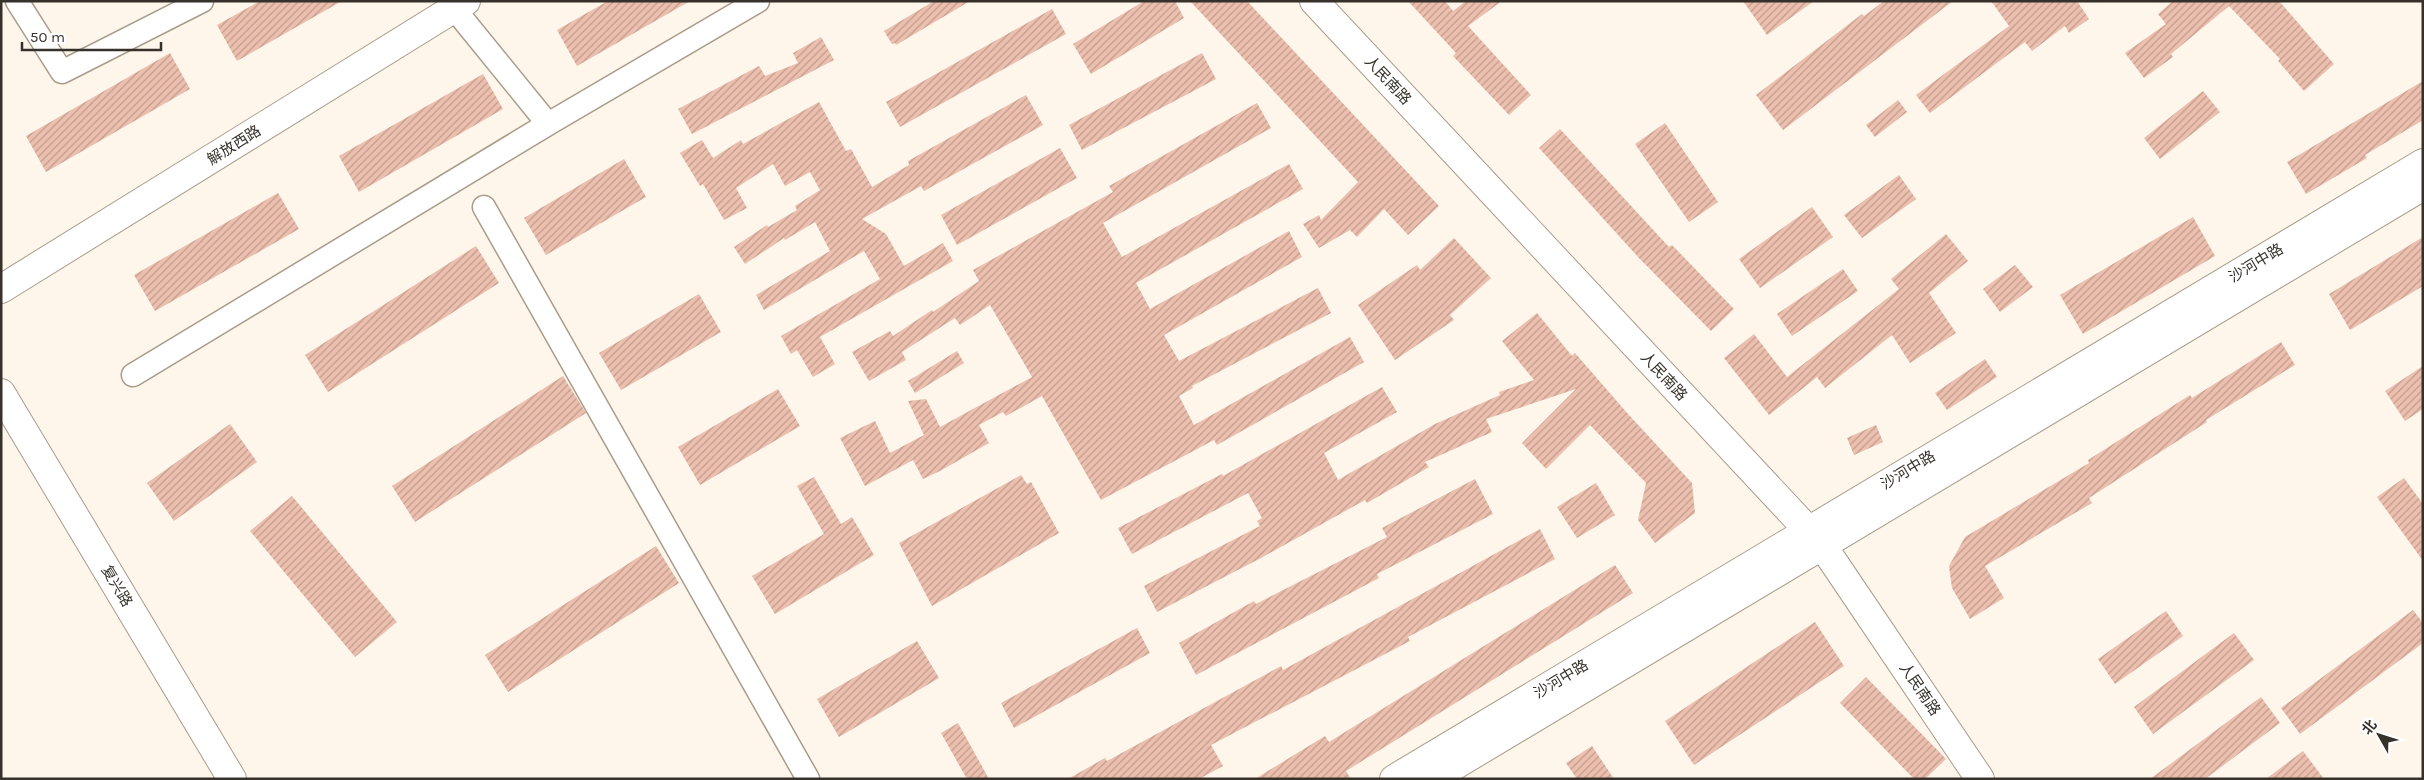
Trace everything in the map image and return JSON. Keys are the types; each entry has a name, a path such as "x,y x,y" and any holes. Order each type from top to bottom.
{"street":[{"path":"18,1 62,72 202,1"},
{"path":"133,375 548,124 758,1"},
{"name":"人民南路","path":"1314,1 1815,537 1980,779"},
{"path":"456,4 548,124"},
{"name":"解放西路","path":"1,289 456,4"},
{"name":"沙河中路","path":"1432,779 1815,537 2423,163"},
{"name":"沙河中路","path":"1394,779 2423,186"},
{"path":"484,207 808,779"},
{"name":"复兴路","path":"1,394 232,779"}],"building":[{"path":"260,1 342,1 237,61 217,25"},
{"path":"608,1 690,1 577,66 557,30"},
{"path":"934,1 970,1 896,45 895,43 892,44 884,31"},
{"path":"1144,1 1175,1 1184,18 1091,74 1073,44"},
{"path":"1190,1 1247,1 1439,206 1408,235 1384,209 1357,237 1350,230 1319,248 1303,224 1319,215 1321,220 1358,182"},
{"path":"1408,1 1445,1 1453,11 1466,1 1502,1 1468,26 1531,95 1509,115 1453,56 1456,53"},
{"path":"1743,1 1814,1 1767,35"},
{"path":"1884,1 1953,1 1783,130 1756,95 1862,14 1864,16"},
{"path":"1991,1 2077,1 2089,19 2069,33 2065,26 2032,51 2025,42 1930,113 1916,95 2009,26"},
{"path":"2173,1 2279,1 2334,64 2304,91 2278,61 2280,59 2229,6 2171,54 2173,57 2144,78 2125,53 2166,24 2158,14"},
{"path":"1052,9 1066,34 900,127 886,102"},
{"path":"821,37 834,60 692,134 678,109 759,66 765,76 798,63 793,53"},
{"path":"170,53 190,89 46,172 26,136"},
{"path":"1202,53 1216,79 1082,150 1069,125"},
{"path":"483,74 503,109 359,192 339,156"},
{"path":"2423,81 2423,120 2365,155 2367,158 2306,194 2287,162"},
{"path":"2203,91 2220,112 2160,159 2144,138"},
{"path":"1026,95 1043,125 924,191 921,186 862,219 886,234 904,266 943,243 953,261 820,337 835,364 813,377 797,350 791,354 781,336 880,279 864,251 764,310 756,295 830,251 815,222 785,240 784,238 745,264 734,247 767,225 768,227 797,210 795,206 820,190 810,172 785,186 773,164 736,188 747,208 724,220 703,184 700,186 680,153 702,140 713,158 741,140 743,144 819,102 846,151 851,149 872,187 909,165 908,161"},
{"path":"1898,100 1907,112 1875,137 1866,125"},
{"path":"1257,103 1271,128 1103,223 1122,257 1289,164 1303,189 1136,283 1150,309 1289,231 1302,257 1164,335 1179,361 1318,288 1331,313 1192,386 1193,388 1179,396 1194,425 1350,337 1364,362 1217,445 1214,440 1101,500 1042,396 1006,416 1003,412 979,425 989,443 940,471 923,479 913,460 865,486 840,438 875,421 890,453 924,435 908,401 926,399 940,427 1032,377 990,305 960,325 955,318 902,352 906,360 869,381 852,352 890,331 893,336 932,310 933,312 979,281 973,270 1113,192 1109,186"},
{"path":"1665,123 1718,202 1689,222 1635,144"},
{"path":"1560,129 1669,247 1672,245 1734,309 1711,331 1639,258 1539,148"},
{"path":"1060,148 1077,178 957,245 941,215"},
{"path":"624,159 646,197 546,255 524,218"},
{"path":"1899,175 1916,199 1862,238 1844,215"},
{"path":"278,193 299,229 155,311 134,275"},
{"path":"1812,207 1833,237 1760,288 1739,259"},
{"path":"2193,217 2215,256 2083,334 2060,295"},
{"path":"1946,234 1968,261 1929,293 1956,333 1910,363 1892,335 1825,388 1817,377 1769,415 1724,358 1754,334 1787,377 1899,289 1891,279"},
{"path":"2423,237 2423,286 2350,330 2329,294"},
{"path":"1454,238 1491,278 1450,315 1454,320 1395,360 1358,305 1417,265 1420,270"},
{"path":"476,246 499,283 328,392 305,355"},
{"path":"2015,265 2033,287 2000,312 1983,289"},
{"path":"1843,269 1858,291 1792,336 1777,314"},
{"path":"699,294 721,332 621,390 599,353"},
{"path":"1537,313 1572,356 1575,353 1692,483 1695,513 1655,543 1638,520 1646,483 1590,425 1546,469 1522,443 1576,389 1486,419 1492,432 1425,462 1429,467 1367,503 1365,500 1261,558 1157,612 1144,586 1260,526 1257,521 1262,518 1248,493 1132,554 1118,528 1222,474 1223,476 1382,387 1397,412 1324,453 1338,480 1435,424 1500,395 1499,392 1534,380 1502,341"},
{"path":"2281,342 2295,365 2206,420 2207,422 2089,498 2092,503 1985,566 2004,598 1970,619 1952,588 1949,566 1965,537 2089,463 2088,460 2190,395 2192,398"},
{"path":"957,351 964,363 915,393 908,381"},
{"path":"1985,359 1997,377 1947,410 1935,393"},
{"path":"2423,366 2423,409 2405,421 2385,391"},
{"path":"563,376 586,413 415,522 392,486"},
{"path":"778,389 800,426 700,485 678,447"},
{"path":"230,424 257,462 174,521 147,483"},
{"path":"1876,425 1883,442 1854,455 1847,438"},
{"path":"1021,475 1027,484 1031,482 1059,533 932,606 899,543"},
{"path":"814,477 841,524 852,517 874,555 775,614 752,576 824,534 797,486"},
{"path":"2404,478 2423,504 2423,561 2377,497"},
{"path":"1475,479 1493,514 1377,574 1379,578 1196,675 1179,643 1254,601 1256,604 1387,537 1382,528"},
{"path":"1596,483 1615,515 1577,538 1557,507"},
{"path":"292,496 397,622 355,657 250,531"},
{"path":"1540,529 1555,559 1408,637 1410,641 1211,745 1223,766 1199,779 1068,779 1105,758 1107,761 1281,666 1283,670"},
{"path":"656,546 679,583 508,692 485,655"},
{"path":"1615,565 1633,593 1346,771 1351,779 1255,779 1325,736 1329,742"},
{"path":"2413,610 2423,623 2423,643 2300,734 2281,708"},
{"path":"2166,611 2183,636 2115,684 2098,659"},
{"path":"1815,622 1844,666 1694,765 1665,721"},
{"path":"1137,628 1150,653 1014,728 1001,703"},
{"path":"2234,633 2254,660 2153,734 2134,707"},
{"path":"917,641 939,678 839,737 817,699"},
{"path":"1866,677 1946,759 1925,779 1914,779 1840,703"},
{"path":"2261,697 2280,723 2205,779 2150,779"},
{"path":"958,723 989,779 967,779 941,733"},
{"path":"1592,746 1614,779 1577,779 1566,763"},
{"path":"2303,751 2324,779 2266,779"}]}
